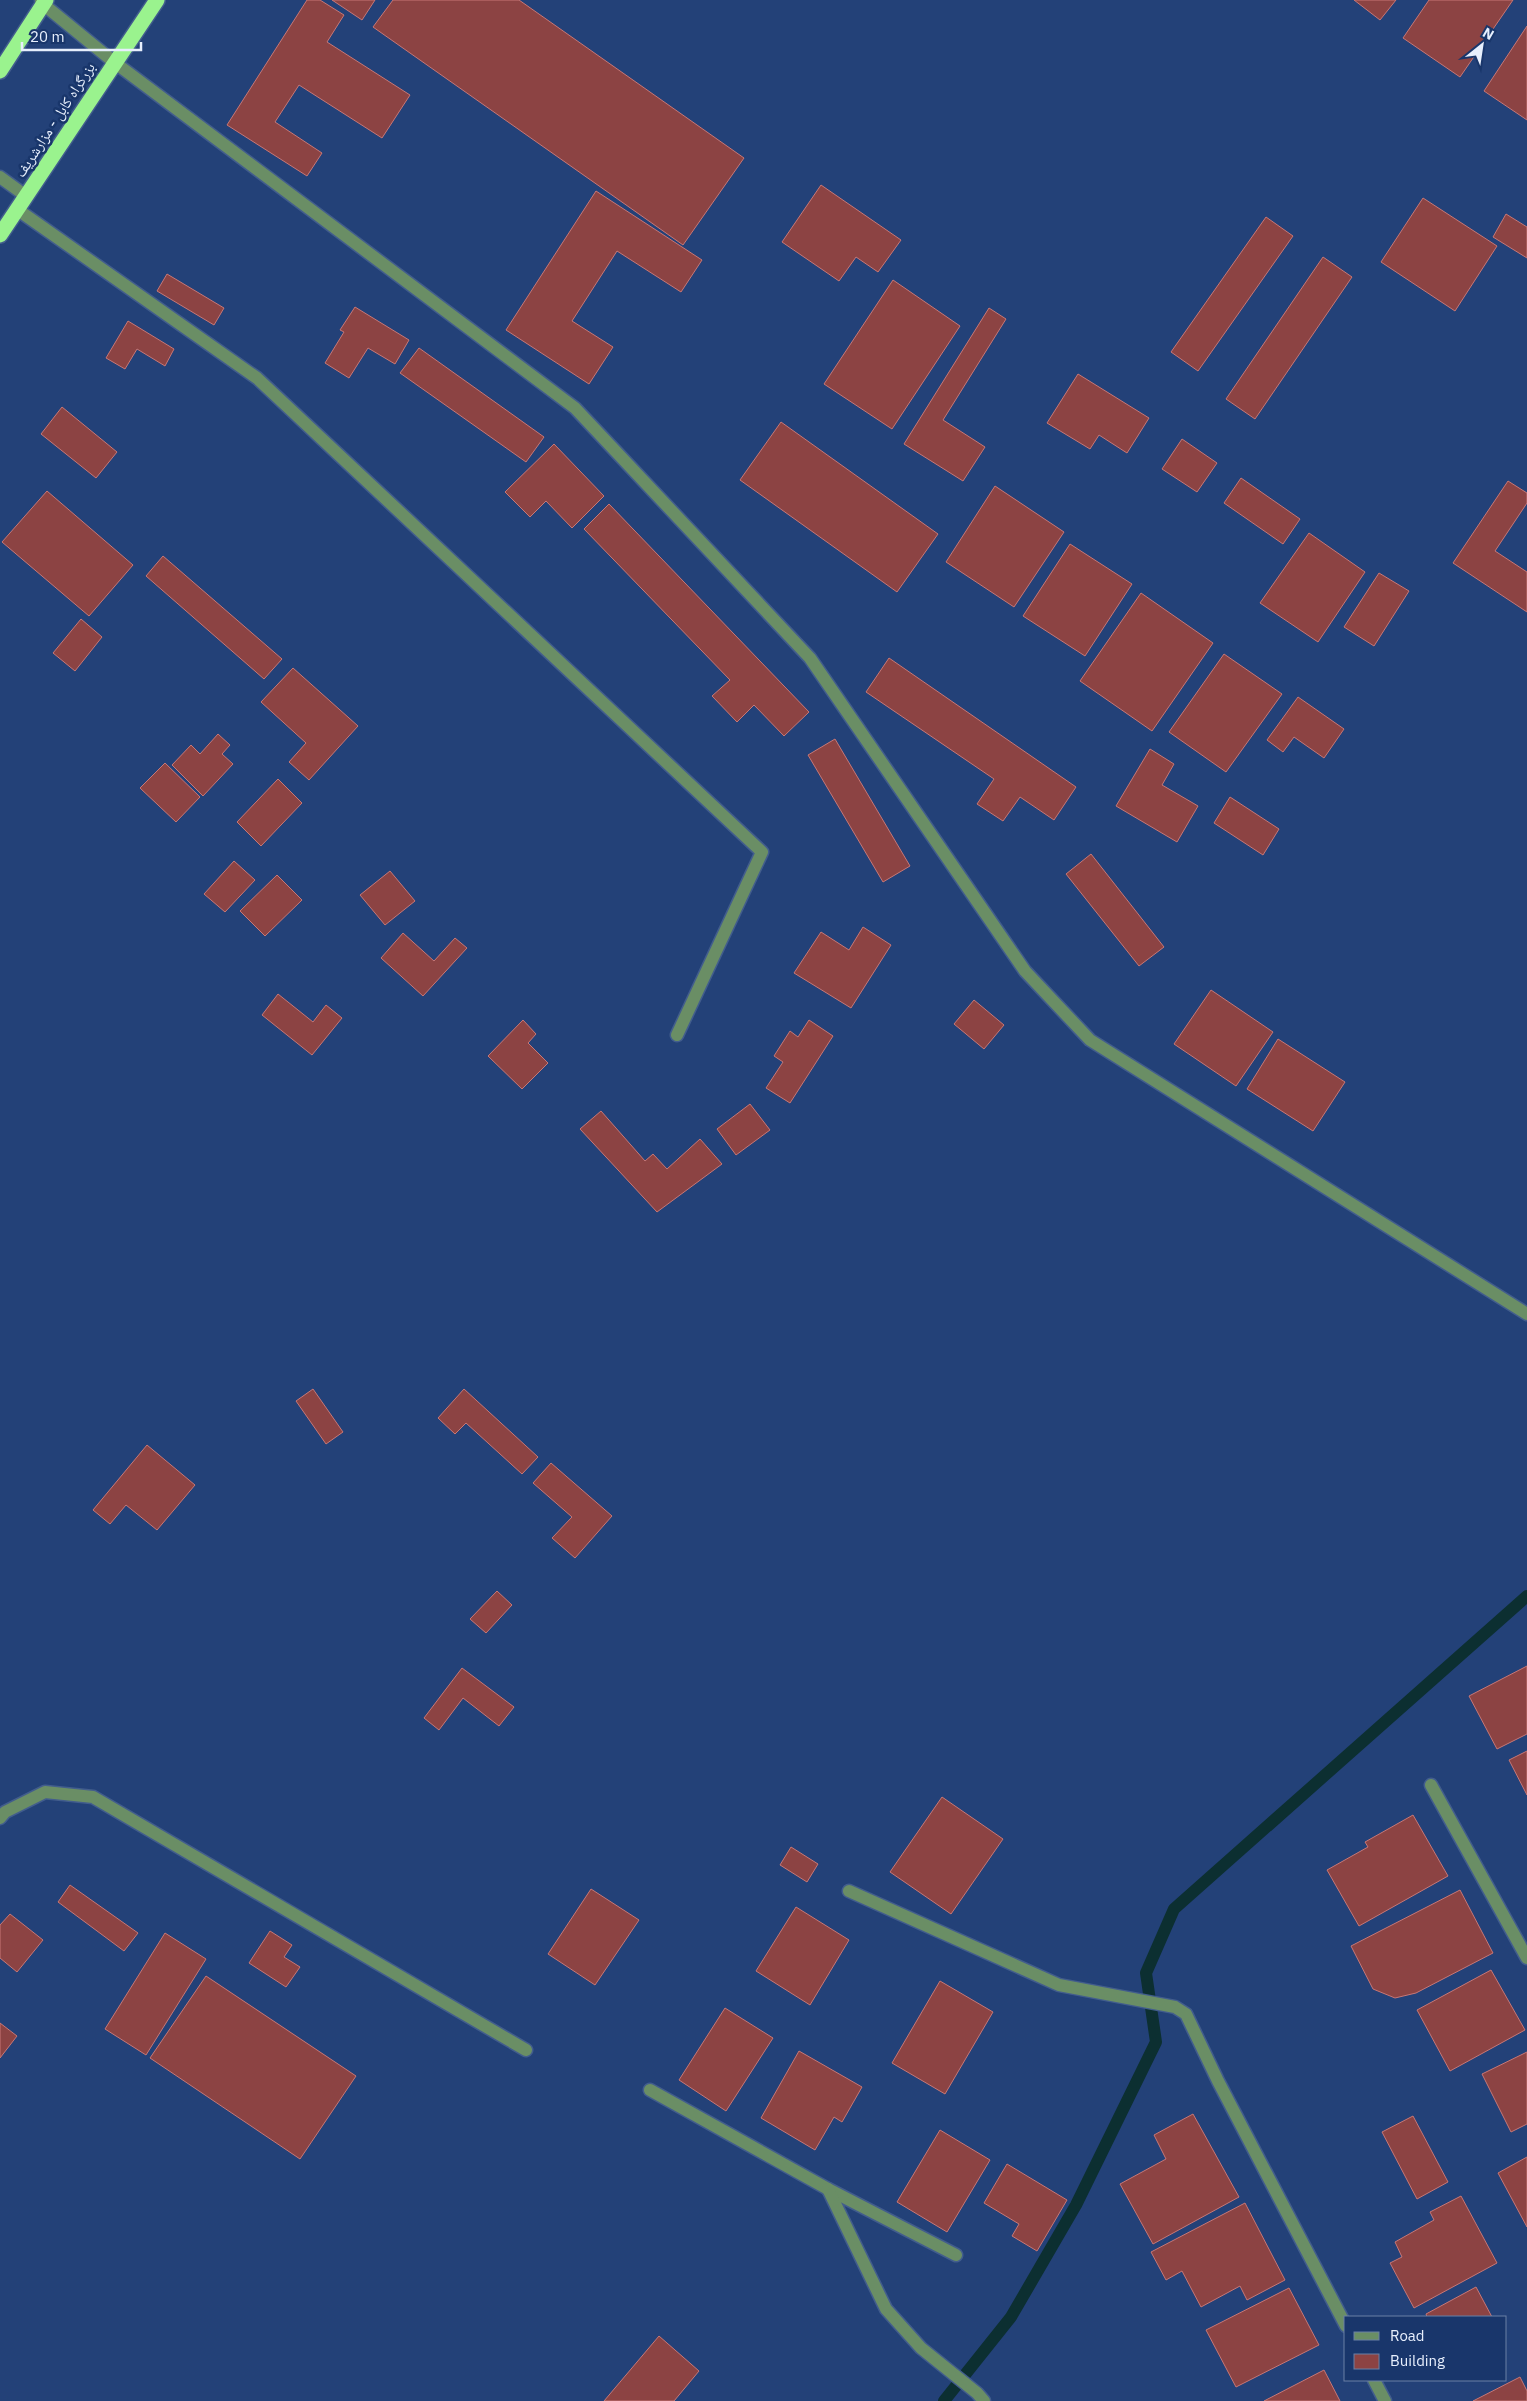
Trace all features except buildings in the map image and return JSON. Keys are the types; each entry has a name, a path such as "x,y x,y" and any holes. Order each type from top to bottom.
{"highway":[{"name":"بزرگراه کابل - مزارشریف","path":"0,235 157,0"},
{"path":"0,71 43,1"}],"street":[{"path":"43,1 114,62 575,408 810,658 1025,972 1090,1040 1527,1314"},
{"path":"0,177 26,196"},
{"path":"18,210 257,378 762,852 677,1035"},
{"path":"1431,1785 1527,1958"},
{"path":"0,1818 5,1812 46,1792 93,1797 526,2050"},
{"path":"849,1891 1059,1984 1175,2007 1186,2014 1218,2081 1344,2322"},
{"path":"650,2090 828,2189 956,2255"},
{"path":"828,2189 886,2310 921,2348 981,2397"},
{"path":"1375,2381 1385,2401"}],"waterway":[{"path":"944,2401 1011,2317 1076,2205 1156,2042 1146,1973 1174,1909 1527,1596"}]}
